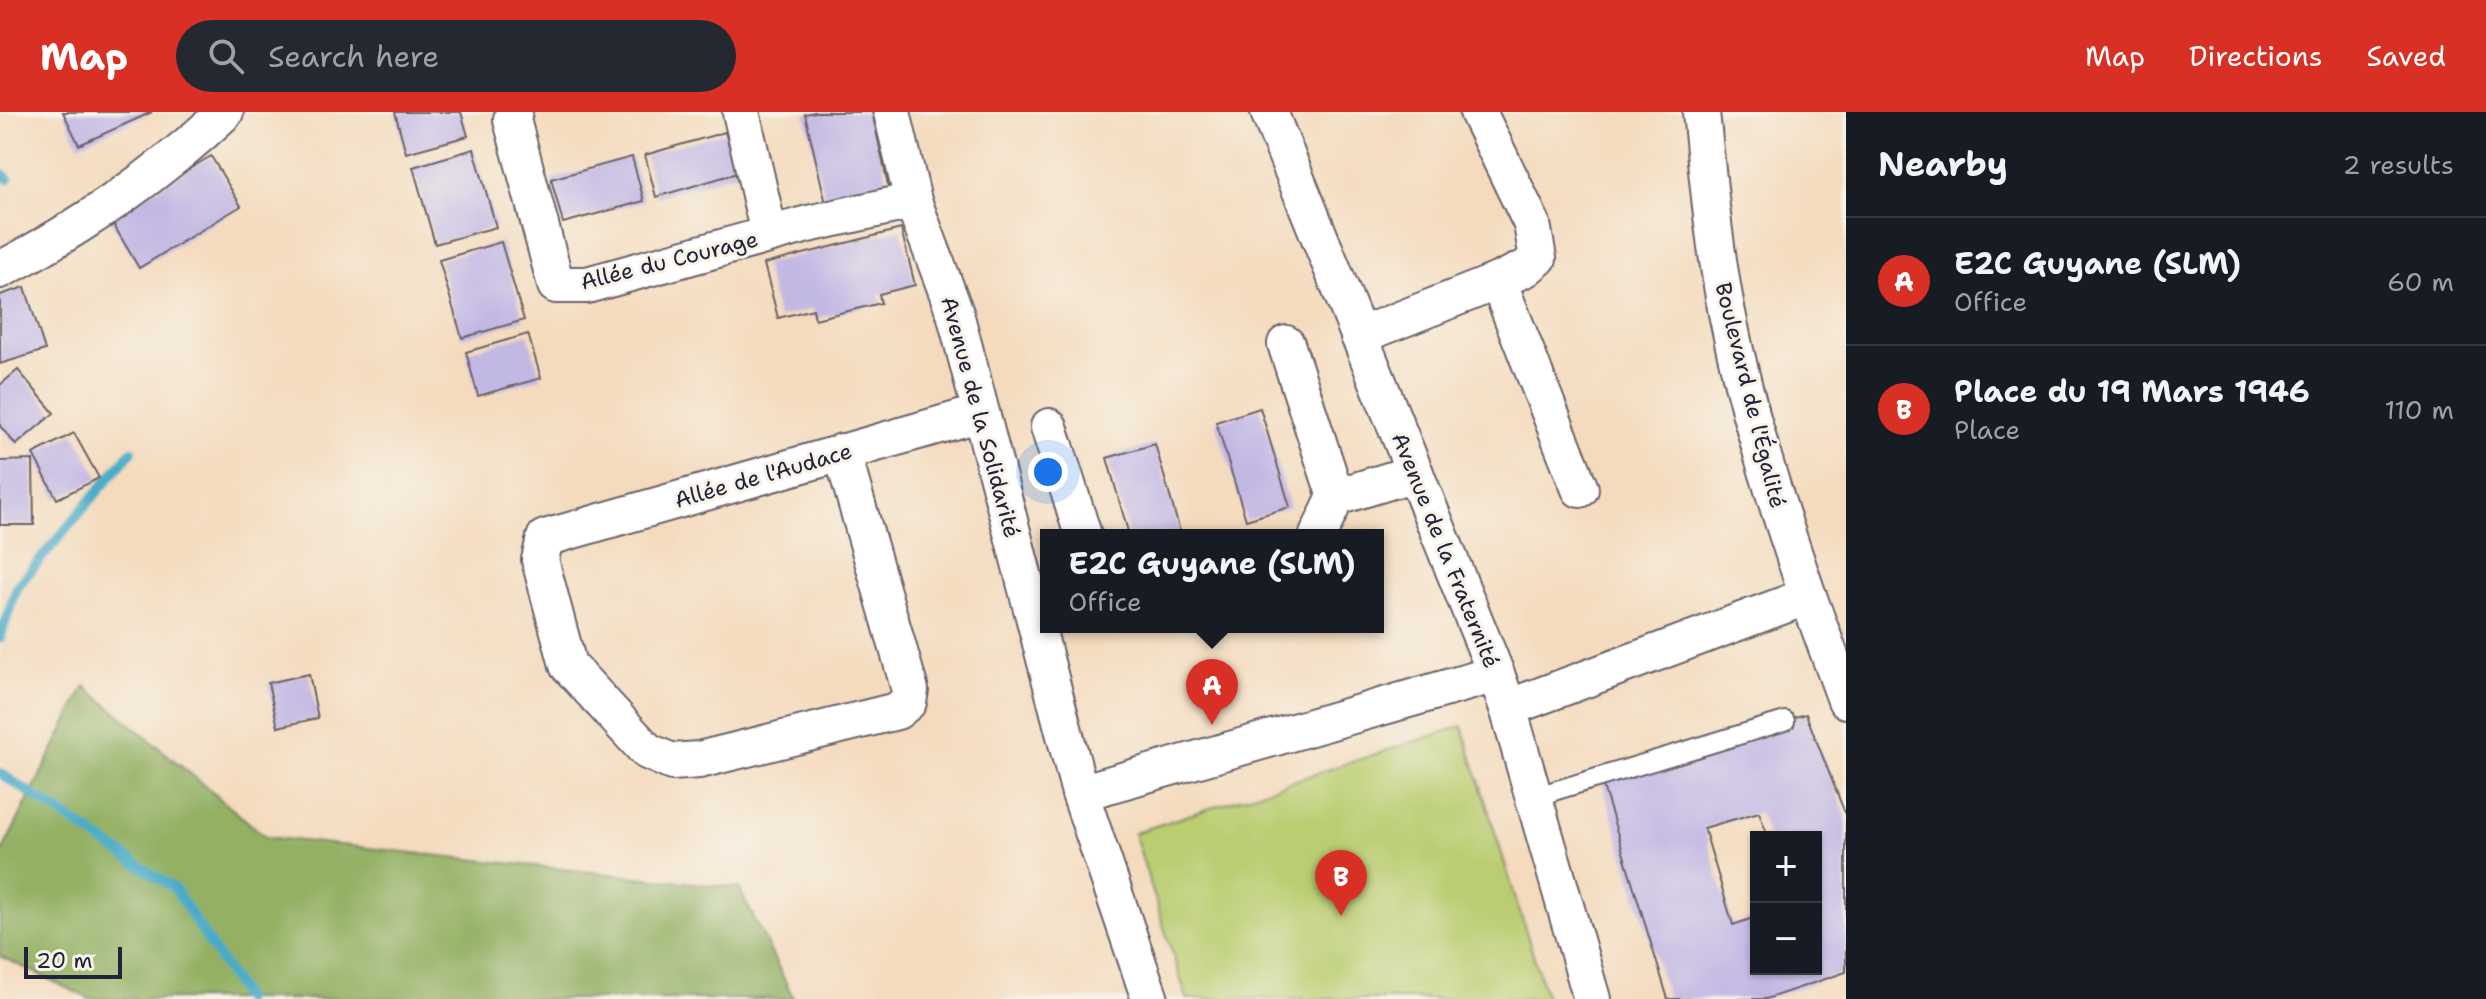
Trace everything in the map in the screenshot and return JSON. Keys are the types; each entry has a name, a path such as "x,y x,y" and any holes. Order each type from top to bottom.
{"street":[{"path":"0,270 65,235 158,169 225,112"},
{"name":"Allée du Courage","path":"514,112 512,120 556,285 587,285 769,234 913,201"},
{"name":"Allée du Courage","path":"741,112 769,234"},
{"name":"Avenue de la Solidarité","path":"892,112 913,201 955,313 981,413 1038,597"},
{"name":"Avenue de la Fraternité","path":"1269,112 1496,674 1592,999"},
{"path":"1359,336 1498,281 1526,268 1538,258 1532,224 1478,112"},
{"name":"Boulevard de l'Égalité","path":"1701,112 1727,312 1764,465 1846,700"},
{"path":"1498,281 1580,489"},
{"path":"1286,344 1336,497 1321,529"},
{"name":"Allée de l'Audace","path":"842,452 910,690 908,702 897,711 699,760 672,762 647,751 568,665 540,560 545,538 842,452 981,413"},
{"path":"1049,427 1081,529"},
{"path":"1336,497 1415,473"},
{"path":"1508,708 1808,596"},
{"name":"Avenue de la Solidarité","path":"1046,633 1080,793 1150,999"},
{"path":"1080,793 1496,674"}],"lane":[{"path":"1534,797 1785,721"}],"green space":[{"path":"85,686 266,837 739,888 794,999 90,999 0,956 0,856"},
{"path":"1462,726 1547,999 1187,999 1134,833"}],"building":[{"path":"63,112 152,112 79,145"},
{"path":"395,112 461,112 468,136 406,153"},
{"path":"872,112 890,194 827,208 805,114"},
{"path":"725,132 737,173 656,197 645,155"},
{"path":"474,149 496,227 435,244 413,167"},
{"path":"211,156 241,206 139,268 109,217"},
{"path":"632,157 644,201 563,223 551,179"},
{"path":"901,229 915,285 879,294 881,303 815,319 813,309 778,318 764,264"},
{"path":"501,242 524,320 462,338 439,260"},
{"path":"25,287 45,350 0,364 0,295"},
{"path":"528,334 541,378 478,396 466,352"},
{"path":"18,370 54,413 16,445 0,426 0,385"},
{"path":"1260,408 1290,507 1246,520 1216,422"},
{"path":"74,433 99,478 57,499 33,454"},
{"path":"1155,444 1179,529 1127,529 1107,458"},
{"path":"33,460 34,525 0,525 0,461"},
{"path":"309,674 318,718 278,727 268,683"},
{"path":"1806,714 1846,816 1846,972 1766,999 1668,999 1599,773"}],"waterway":[{"path":"0,172 8,179"},
{"path":"0,638 17,587 132,451"},
{"path":"0,773 175,889 245,999"}],"place":[{"name":"E2C Guyane (SLM)","path":"1212,725"},
{"name":"Place du 19 Mars 1946","path":"1341,916"}]}
